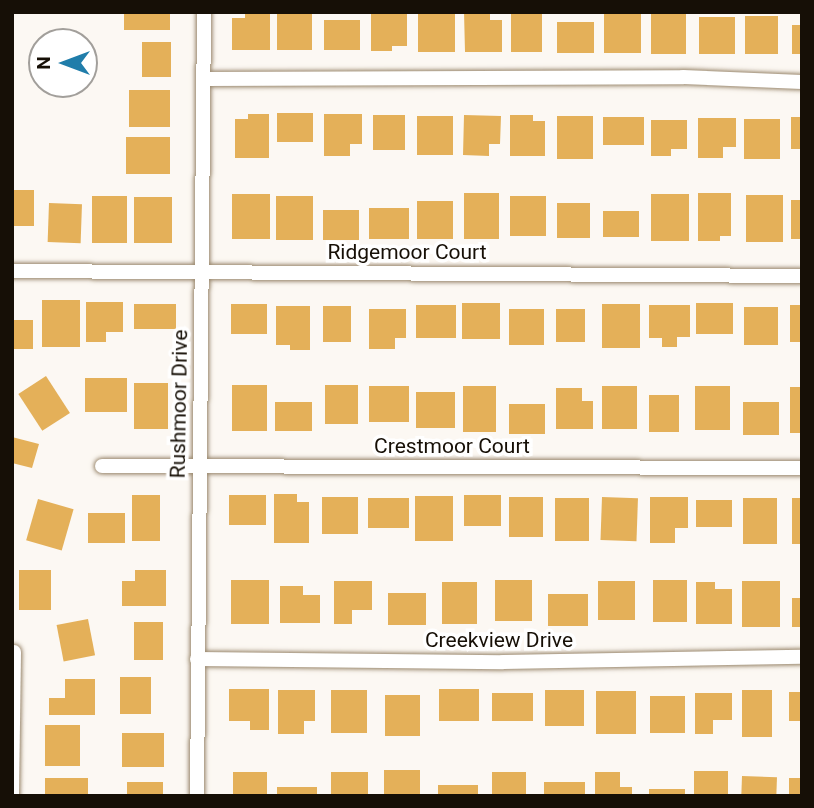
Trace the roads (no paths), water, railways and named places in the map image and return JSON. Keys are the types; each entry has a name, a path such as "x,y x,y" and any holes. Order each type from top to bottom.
{"street":[{"name":"Rushmoor Drive","path":"197,796 204,12"},
{"path":"204,79 683,77 802,82"},
{"name":"Ridgemoor Court","path":"12,271 802,276"},
{"name":"Crestmoor Court","path":"102,466 802,468"},
{"path":"12,796 14,652"},
{"name":"Creekview Drive","path":"197,659 503,662 802,657"}]}
